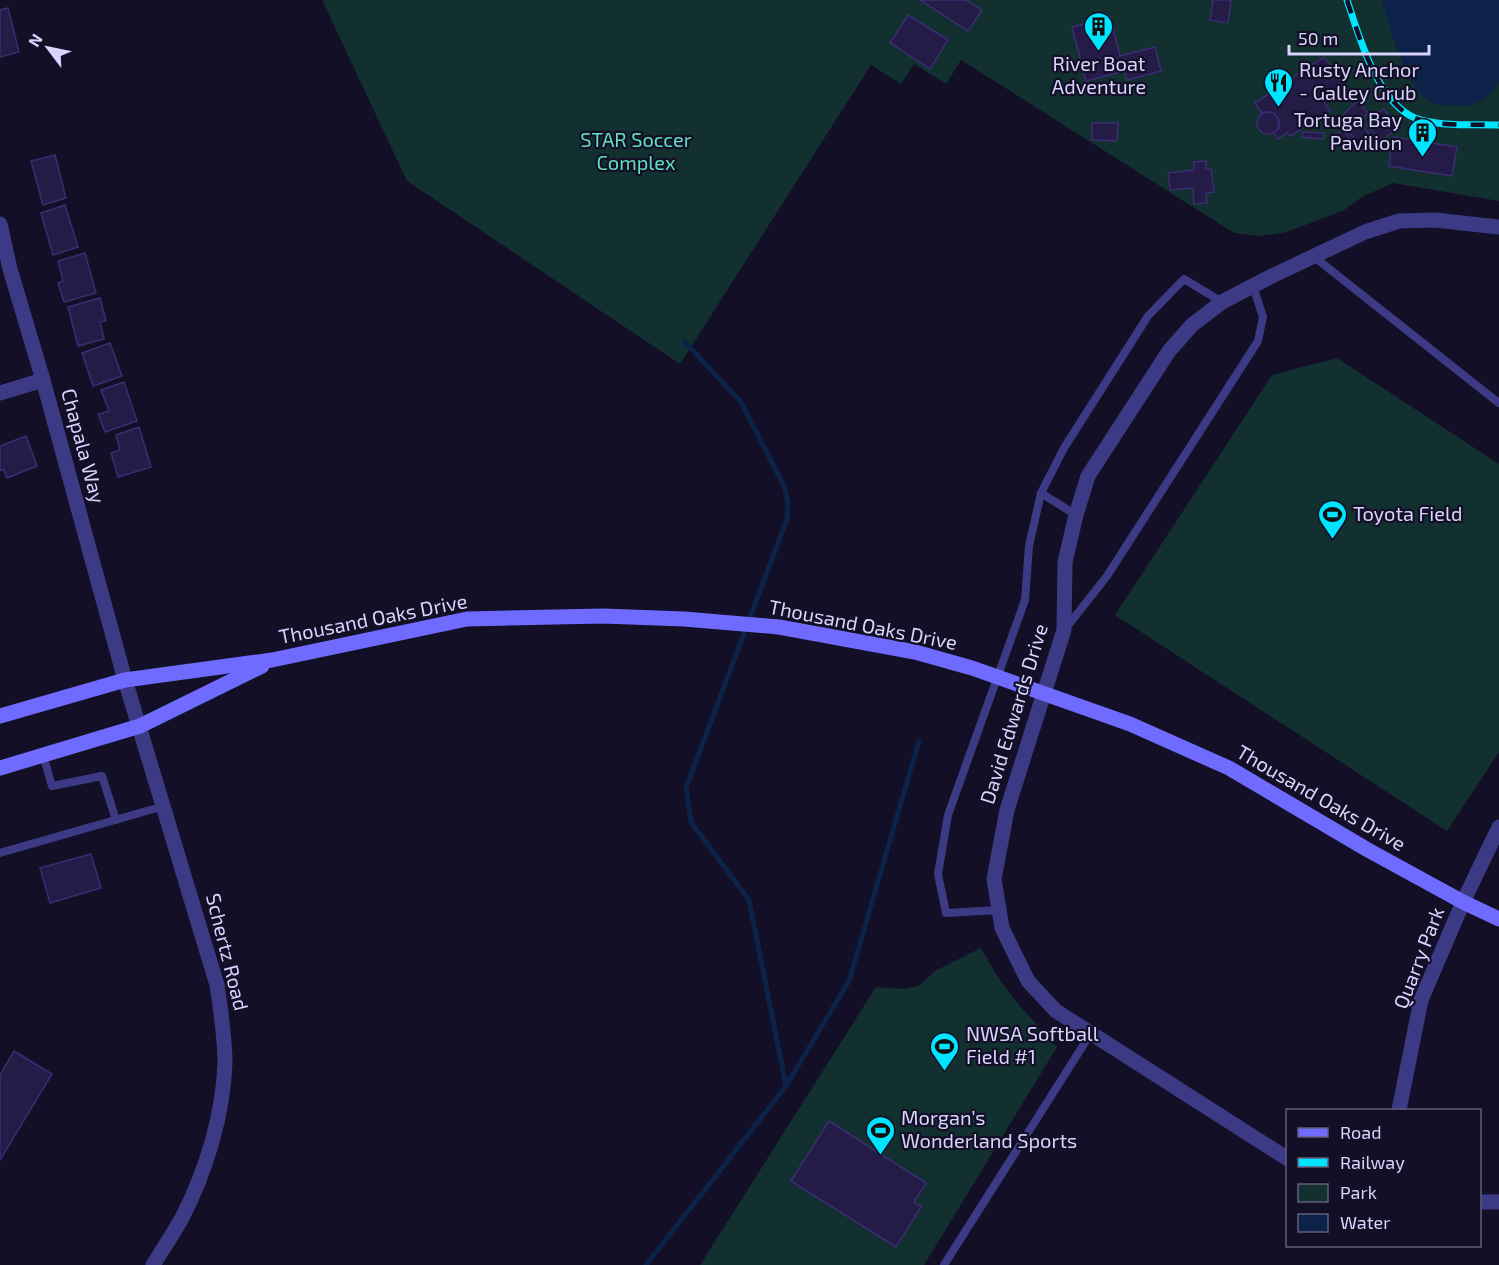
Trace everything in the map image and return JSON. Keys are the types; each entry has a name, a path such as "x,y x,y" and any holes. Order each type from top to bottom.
{"main road":[{"name":"Thousand Oaks Drive","path":"0,716 125,680 272,660 467,619 603,616 778,627 915,652 972,668 1130,724 1229,768 1368,850 1499,919"},
{"name":"Thousand Oaks Drive","path":"0,768 140,726 272,660"}],"street":[{"name":"David Edwards Drive","path":"1286,1158 1056,1011 1028,981 1002,928 994,879 1007,810 1064,630 1065,561 1088,476 1169,351 1192,325 1222,302 1365,232 1399,221 1435,220 1499,227"},
{"name":"Chapala Way","path":"0,224 10,269 43,380 125,680"},
{"path":"0,393 43,380"},
{"name":"Schertz Road","path":"125,680 217,985 223,1026 225,1064 220,1102 206,1159 181,1219 153,1265"},
{"name":"Quarry Park","path":"1399,1109 1421,1000 1463,902 1499,827"},
{"path":"1481,1202 1499,1202"}],"lane":[{"path":"1313,256 1499,403"},
{"path":"999,910 946,913 938,874 948,815 1025,600 1029,546 1041,493 1064,447 1148,316 1184,279 1222,302"},
{"path":"1064,630 1107,576 1258,341 1263,317 1253,286"},
{"path":"1041,493 1076,515"},
{"path":"43,755 52,786 102,776 116,820"},
{"path":"0,853 164,806"},
{"path":"944,1265 1091,1033"}],"green space":[{"name":"STAR Soccer Complex","path":"322,0 1499,0 1499,201 1393,183 1362,197 1344,210 1287,232 1259,236 1234,233 961,60 946,84 914,64 901,84 871,65 680,364 407,181"},
{"name":"Toyota Field","path":"1337,358 1499,464 1499,752 1447,831 1115,615 1272,375"},
{"name":"Morgan’s Wonderland Sports","path":"981,948 997,976 1019,1005 1057,1047 924,1265 700,1265 876,987 902,989 919,986 935,971"}],"water":[{"path":"1382,0 1499,0 1499,81 1493,91 1480,101 1463,106 1447,106 1431,102 1422,95 1414,85 1400,56"}],"building":[{"path":"920,0 966,0 982,10 968,31"},
{"path":"1213,0 1231,0 1228,23 1210,20"},
{"path":"8,8 19,52 0,57 0,10"},
{"path":"908,15 948,40 930,69 890,43"},
{"name":"River Boat Adventure","path":"1110,17 1120,56 1155,47 1161,71 1127,80 1124,71 1086,81 1072,27"},
{"path":"1324,57 1344,85 1322,99 1330,111 1290,136 1287,133 1278,139 1273,132 1279,128 1279,121 1275,114 1266,112 1262,114 1255,103"},
{"path":"1357,101 1368,113 1359,122 1373,138 1363,148 1338,120"},
{"path":"1383,109 1399,126 1382,141 1366,125"},
{"path":"1268,112 1276,115 1279,123 1276,131 1268,134 1260,131 1257,123 1260,115"},
{"path":"1092,123 1118,123 1117,141 1092,140"},
{"path":"1342,130 1356,145 1351,150 1337,134"},
{"path":"1303,132 1324,133 1323,139 1302,137"},
{"name":"Tortuga Bay Pavilion","path":"1393,137 1457,147 1452,176 1389,166"},
{"path":"55,155 66,198 43,205 31,161"},
{"path":"1206,161 1206,169 1211,169 1214,192 1206,193 1207,203 1194,204 1193,188 1170,190 1168,173 1194,170 1194,162"},
{"path":"65,205 78,247 53,255 41,213"},
{"path":"85,253 96,293 64,302 58,283 63,281 58,261"},
{"path":"100,298 106,321 100,322 104,339 78,346 68,307"},
{"path":"110,343 122,376 93,386 82,353"},
{"path":"124,382 137,421 105,432 98,414 109,411 101,390"},
{"path":"139,427 151,467 118,477 111,453 120,450 116,435"},
{"path":"26,436 37,466 7,478 3,469 0,471 0,446"},
{"path":"91,854 101,888 50,903 40,868"},
{"path":"14,1051 52,1074 0,1160 0,1075"},
{"path":"829,1121 926,1183 914,1202 921,1207 896,1247 791,1181"}],"waterway":[{"path":"685,342 741,402 784,486 788,503 787,519 686,788 691,822 749,900 786,1086"},
{"path":"646,1265 786,1086 849,981 919,741"}],"railway":[{"path":"1347,0 1371,66 1390,98 1402,110 1415,118 1434,123 1499,125"}],"place":[{"name":"River Boat Adventure","path":"1099,52"},
{"name":"Rusty Anchor - Galley Grub","path":"1278,108"},
{"name":"Tortuga Bay Pavilion","path":"1423,158"},
{"name":"Toyota Field","path":"1332,540"},
{"name":"NWSA Softball Field #1","path":"945,1072"},
{"name":"Morgan’s Wonderland Sports","path":"880,1156"}]}
